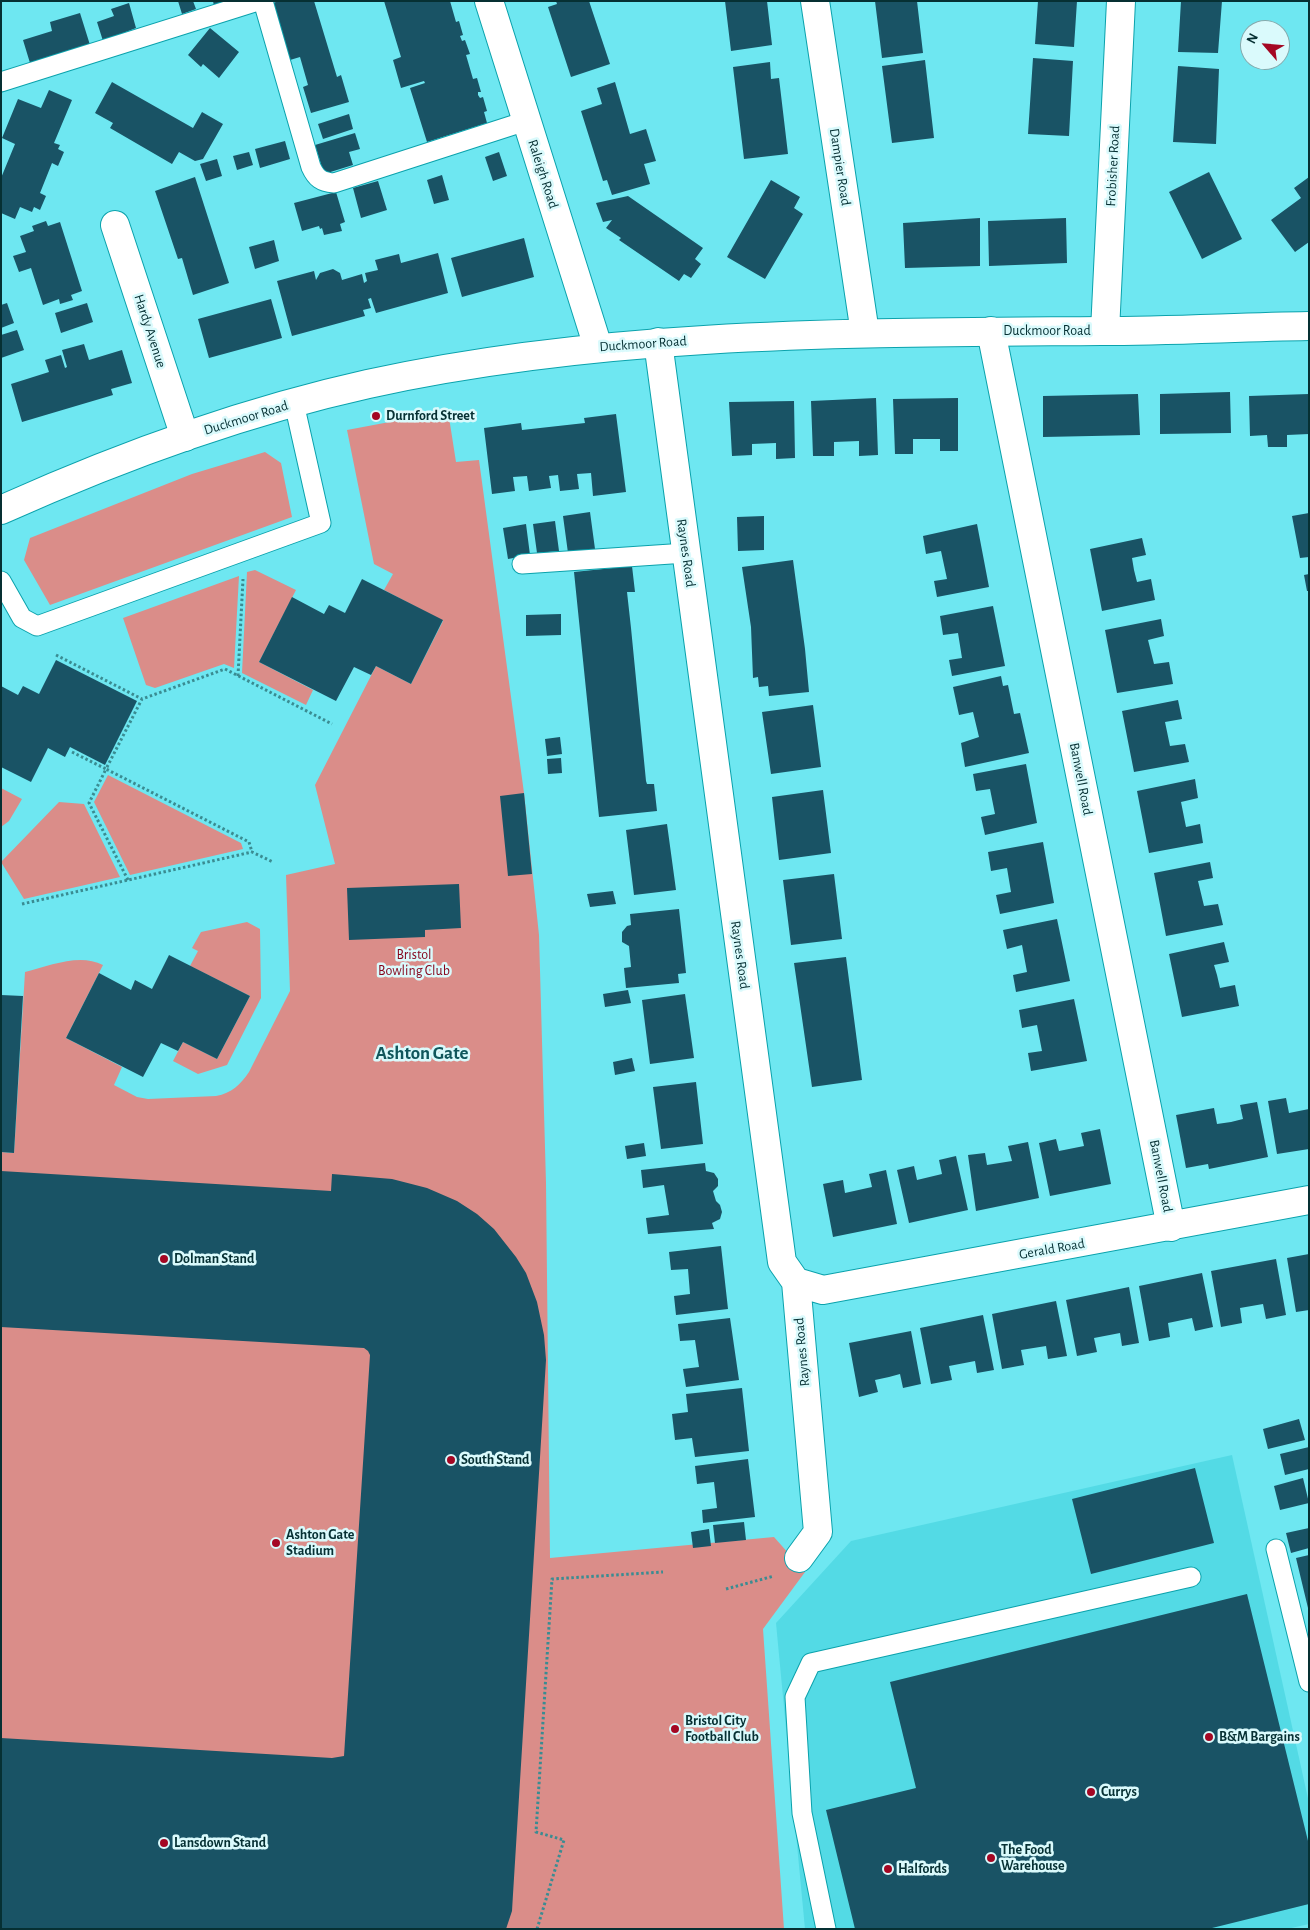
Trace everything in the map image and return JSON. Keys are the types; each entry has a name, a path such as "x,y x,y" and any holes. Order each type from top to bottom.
{"street":[{"name":"Raleigh Road","path":"489,1 598,347"},
{"name":"Dampier Road","path":"815,1 865,333"},
{"name":"Frobisher Road","path":"1105,331 1121,1"},
{"name":"Hardy Avenue","path":"115,225 185,437"},
{"name":"Duckmoor Road","path":"1,510 103,466 185,437 294,403 366,384 505,359 598,347 658,342 865,333 1105,331 1309,326"},
{"name":"Banwell Road","path":"991,331 1172,1227"},
{"name":"Raynes Road","path":"658,342 782,1262 796,1282 818,1532 799,1558"},
{"name":"Gerald Road","path":"796,1282 823,1290 1172,1227 1309,1200"}],"lane":[{"path":"1,82 258,1"},
{"path":"263,1 311,167 314,174 322,182 334,183 526,121"},
{"path":"1,581 22,618 37,626 321,523 294,403"},
{"path":"522,564 686,553"},
{"path":"1276,1549 1309,1682"},
{"path":"826,1929 802,1813 795,1697 811,1663 1191,1578"}],"path":[{"path":"238,676 243,578"},
{"path":"56,655 142,699"},
{"path":"128,880 89,803 142,699 225,669 332,724"},
{"path":"72,752 249,842 252,852"},
{"path":"22,904 252,852 273,862"},
{"path":"537,1929 564,1840 536,1832 552,1579 663,1572"}],"shaded area":[{"path":"1232,1455 1309,1803 1309,1924 1287,1929 805,1929 776,1623 851,1541"}],"green space":[{"name":"Ashton Gate Stadium","path":"448,411 456,462 479,460 524,793 539,935 546,1183 550,1558 774,1537 805,1572 763,1629 784,1929 1,1929 1,1152 14,1153 25,972 74,960 84,960 103,965 66,1038 122,1067 114,1085 137,1097 148,1099 222,1095 239,1085 246,1077 290,991 286,875 335,864 315,785 376,666 411,684 443,621 384,590 393,574 374,564 347,430"},
{"path":"265,452 281,463 292,517 50,605 24,560 30,538 192,474"},
{"path":"255,570 296,590 259,662 313,690 306,705 242,673 247,572"},
{"path":"239,576 234,668 224,664 155,688 146,685 123,618"},
{"path":"108,775 241,843 243,849 130,875 94,802"},
{"path":"1,788 22,799 9,821 1,827"},
{"path":"59,802 84,804 120,877 24,899 1,862"},
{"path":"247,922 260,929 261,998 227,1065 198,1074 173,1061 183,1042 217,1059 250,996 190,966 198,951 192,948 201,932"}],"building":[{"path":"178,1 193,1 196,9 182,14"},
{"path":"213,1 228,1 214,6"},
{"path":"279,1 314,1 337,77 341,75 349,102 311,113 303,87 308,85 300,57 290,60 273,3"},
{"path":"384,1 450,1 456,22 459,21 463,35 460,36 462,41 465,40 470,54 466,55 473,79 477,78 481,92 478,92 478,95 480,98 483,97 487,111 484,112 487,123 427,142 410,88 425,83 424,81 401,88 393,60 401,57"},
{"path":"556,1 589,1 610,64 571,77 548,7 557,4"},
{"path":"725,1 767,1 772,45 731,51"},
{"path":"875,1 917,1 923,53 882,58"},
{"path":"1038,1 1077,1 1074,47 1035,44"},
{"path":"1181,1 1222,1 1218,53 1178,52"},
{"path":"129,3 136,28 103,41 97,22 114,16 111,9"},
{"path":"80,13 90,45 30,63 23,40 52,31 50,22"},
{"path":"210,28 239,52 219,78 203,64 201,67 188,55"},
{"path":"1033,58 1073,61 1069,136 1028,134"},
{"path":"925,60 934,138 892,143 882,66"},
{"path":"770,62 771,79 779,78 788,154 744,159 733,67"},
{"path":"1178,66 1219,69 1216,144 1173,142"},
{"path":"112,82 193,128 202,112 223,124 203,159 195,161 179,152 172,164 110,128 113,123 95,113"},
{"path":"615,82 630,134 646,129 656,161 644,164 650,184 612,195 607,180 603,181 581,111 602,104 597,88"},
{"path":"49,90 72,100 54,143 60,145 58,149 64,152 58,166 52,163 40,193 46,196 40,210 34,207 32,212 20,207 15,219 1,213 1,178 15,144 2,138 18,99 41,108"},
{"path":"349,114 353,129 323,139 318,124"},
{"path":"355,133 360,149 349,152 353,165 324,174 315,145"},
{"path":"285,141 290,159 260,168 255,149"},
{"path":"249,152 253,165 237,170 233,156"},
{"path":"499,152 507,176 493,181 485,157"},
{"path":"217,159 222,176 206,181 200,164"},
{"path":"1209,172 1242,239 1202,259 1169,192"},
{"path":"442,175 449,200 434,204 427,180"},
{"path":"195,177 229,283 193,295 182,258 178,259 155,191"},
{"path":"1309,177 1309,242 1295,252 1271,220 1301,198 1294,188"},
{"path":"771,180 800,197 794,208 803,214 765,279 727,257"},
{"path":"378,181 387,210 361,218 353,188"},
{"path":"336,192 345,222 340,224 342,231 324,235 322,228 320,229 319,226 302,231 294,203"},
{"path":"628,196 703,248 695,259 701,264 691,278 684,274 679,281 619,240 621,238 606,228 612,220 603,222 596,203"},
{"path":"980,218 980,266 905,268 903,223"},
{"path":"1066,218 1067,263 989,266 988,221"},
{"path":"46,221 48,226 60,222 82,291 71,295 73,300 60,304 59,299 43,305 31,268 19,272 13,256 26,252 20,236 34,231 32,226"},
{"path":"524,238 534,277 462,297 451,258"},
{"path":"274,240 279,261 255,269 249,247"},
{"path":"438,253 448,293 376,313 371,298 368,299 371,308 363,310 365,316 292,336 277,281 314,271 316,280 320,273 333,269 340,273 342,280 362,274 364,283 367,281 365,273 378,270 375,260 399,254 401,263"},
{"path":"271,299 282,338 209,358 198,319"},
{"path":"7,303 14,323 1,328 1,305"},
{"path":"87,303 93,322 61,333 55,313"},
{"path":"17,330 24,350 1,358 1,335"},
{"path":"84,344 89,360 122,350 132,383 111,389 113,395 22,422 11,384 49,372 45,360 61,355 65,368 67,367 62,350"},
{"path":"1230,392 1231,433 1160,434 1160,394"},
{"path":"1138,394 1140,435 1043,437 1043,396"},
{"path":"1309,394 1309,434 1287,435 1287,447 1268,447 1267,435 1250,436 1249,396"},
{"path":"876,398 878,455 859,456 859,441 834,442 834,456 813,456 811,401"},
{"path":"958,398 958,451 940,451 940,439 913,439 913,454 895,454 893,399"},
{"path":"794,401 795,458 776,459 776,443 752,444 752,455 732,456 729,402"},
{"path":"616,414 626,492 593,496 591,473 577,474 579,489 560,491 558,475 549,476 551,488 529,491 527,476 513,477 515,491 492,494 484,428 521,423 522,430 585,423 584,418"},
{"path":"590,512 595,549 568,553 563,516"},
{"path":"1309,513 1309,557 1300,558 1292,516"},
{"path":"764,516 764,550 738,551 737,517"},
{"path":"555,521 559,551 537,553 533,524"},
{"path":"526,524 530,555 508,559 503,528"},
{"path":"977,524 989,587 937,597 934,581 947,579 941,551 926,554 923,536"},
{"path":"1142,538 1146,555 1132,558 1134,570 1137,582 1151,579 1155,600 1102,611 1090,549"},
{"path":"793,560 809,692 769,696 768,686 759,687 758,677 753,678 751,627 742,567"},
{"path":"632,566 635,592 627,592 646,781 647,784 654,784 657,811 599,817 574,572"},
{"path":"1309,574 1309,591 1307,591 1304,575"},
{"path":"362,579 443,620 411,684 376,666 371,675 354,667 336,701 259,662 292,597 324,614 329,605 345,613"},
{"path":"993,606 1005,666 952,676 949,660 962,658 958,633 943,635 940,616"},
{"path":"561,614 561,635 526,636 526,615"},
{"path":"1161,619 1164,636 1148,640 1154,664 1169,662 1173,684 1117,693 1105,630"},
{"path":"56,660 137,701 105,765 70,747 65,757 48,748 31,782 1,767 1,686 18,695 23,686 39,694"},
{"path":"1001,676 1003,686 1008,685 1014,714 1020,713 1029,753 965,767 961,743 979,737 973,712 959,715 953,687"},
{"path":"1178,700 1182,719 1165,722 1170,746 1185,744 1189,762 1134,772 1122,711"},
{"path":"813,705 821,767 771,774 762,712"},
{"path":"560,737 562,754 547,756 545,739"},
{"path":"561,758 562,773 548,774 547,759"},
{"path":"1026,764 1037,823 985,835 981,817 995,814 990,789 976,791 973,774"},
{"path":"1195,779 1198,798 1181,802 1186,827 1200,824 1203,843 1149,853 1137,791"},
{"path":"823,790 831,853 779,860 772,797"},
{"path":"524,793 532,874 508,876 500,796"},
{"path":"667,824 676,890 634,895 626,830"},
{"path":"1043,842 1054,903 1000,914 996,895 1011,892 1007,868 991,871 988,852"},
{"path":"1210,862 1213,878 1198,881 1204,906 1218,904 1223,925 1166,936 1154,873"},
{"path":"834,874 842,939 791,945 783,880"},
{"path":"459,884 461,928 425,930 425,937 349,940 347,888"},
{"path":"613,891 616,904 590,907 587,894"},
{"path":"679,909 686,973 678,974 679,983 626,988 624,968 631,967 629,946 622,942 622,932 627,926 631,925 630,914"},
{"path":"1057,919 1070,981 1016,992 1013,975 1027,972 1022,945 1007,949 1003,930"},
{"path":"1224,942 1229,962 1214,965 1220,988 1235,985 1239,1006 1182,1017 1169,954"},
{"path":"169,955 250,996 217,1059 183,1042 178,1051 161,1043 143,1077 66,1038 99,973 131,990 135,980 152,989"},
{"path":"846,957 862,1080 812,1087 794,963"},
{"path":"628,990 631,1003 605,1007 603,994"},
{"path":"685,994 694,1058 650,1064 642,1000"},
{"path":"1,995 23,996 14,1153 1,1152"},
{"path":"1074,999 1087,1061 1031,1071 1028,1053 1042,1051 1037,1025 1022,1028 1019,1010"},
{"path":"632,1058 635,1071 615,1075 613,1062"},
{"path":"696,1082 703,1144 661,1149 653,1087"},
{"path":"1286,1098 1289,1113 1309,1109 1309,1149 1277,1154 1268,1101"},
{"path":"1257,1102 1268,1157 1209,1169 1208,1164 1186,1168 1176,1115 1214,1108 1217,1124 1231,1122 1243,1119 1240,1105"},
{"path":"1100,1129 1111,1184 1050,1196 1039,1143 1056,1139 1059,1151 1084,1146 1081,1133"},
{"path":"1028,1142 1039,1198 976,1211 968,1155 985,1153 987,1165 1012,1161 1008,1146"},
{"path":"644,1143 646,1156 627,1159 625,1146"},
{"path":"956,1156 968,1210 909,1223 897,1170 914,1166 917,1180 942,1174 939,1160"},
{"path":"705,1163 706,1171 714,1173 718,1179 718,1186 713,1191 722,1212 720,1219 712,1223 714,1229 648,1234 646,1218 669,1215 664,1185 643,1188 641,1170"},
{"path":"886,1170 897,1224 833,1237 823,1184 843,1180 845,1193 872,1187 869,1174"},
{"path":"1,1171 331,1191 332,1174 392,1179 427,1188 457,1201 477,1214 494,1229 516,1257 526,1273 537,1302 544,1335 546,1360 512,1911 506,1929 1,1929 1,1738 332,1758 344,1756 370,1355 364,1348 1,1327"},
{"path":"721,1246 728,1309 676,1315 674,1296 690,1294 688,1269 671,1270 669,1252"},
{"path":"1309,1254 1309,1310 1296,1312 1287,1258"},
{"path":"1276,1259 1286,1315 1266,1319 1263,1304 1240,1308 1242,1323 1221,1327 1211,1271"},
{"path":"1202,1273 1213,1327 1195,1331 1192,1318 1168,1323 1170,1337 1149,1341 1139,1286"},
{"path":"1129,1287 1139,1343 1122,1346 1120,1333 1094,1338 1097,1352 1077,1356 1066,1300"},
{"path":"1056,1301 1067,1356 1048,1359 1046,1346 1021,1350 1024,1365 1002,1369 992,1314"},
{"path":"983,1315 994,1370 977,1373 975,1361 949,1366 952,1380 931,1384 920,1328"},
{"path":"730,1318 739,1380 686,1387 683,1369 699,1367 695,1340 680,1341 678,1324"},
{"path":"911,1331 921,1384 903,1388 900,1374 875,1380 878,1392 859,1397 849,1343"},
{"path":"742,1388 749,1451 695,1457 692,1438 675,1440 672,1414 688,1412 686,1394"},
{"path":"1299,1419 1305,1440 1268,1449 1263,1429"},
{"path":"1309,1447 1309,1469 1285,1475 1280,1454"},
{"path":"748,1459 755,1517 703,1523 702,1510 717,1508 714,1482 697,1484 695,1466"},
{"path":"1195,1468 1214,1543 1091,1574 1072,1499"},
{"path":"1303,1478 1309,1503 1280,1510 1274,1486"},
{"path":"744,1522 746,1540 715,1543 713,1525"},
{"path":"1309,1528 1309,1548 1291,1553 1286,1533"},
{"path":"709,1529 711,1546 693,1548 691,1532"},
{"path":"1309,1555 1309,1608 1308,1608 1296,1558"},
{"path":"1247,1594 1309,1845 1309,1904 1208,1929 855,1929 826,1810 916,1788 890,1682"}],"place":[{"name":"Durnford Street","path":"376,416"},
{"name":"Dolman Stand","path":"164,1259"},
{"name":"South Stand","path":"451,1460"},
{"name":"Ashton Gate Stadium","path":"276,1543"},
{"name":"Bristol City Football Club","path":"675,1729"},
{"name":"B&M Bargains","path":"1209,1737"},
{"name":"Currys","path":"1091,1792"},
{"name":"Lansdown Stand","path":"164,1843"},
{"name":"The Food Warehouse","path":"991,1858"},
{"name":"Halfords","path":"888,1869"}],"district":[{"name":"Ashton Gate","path":"422,1053"}],"park label":[{"name":"Bristol Bowling Club","path":"414,964"}]}
